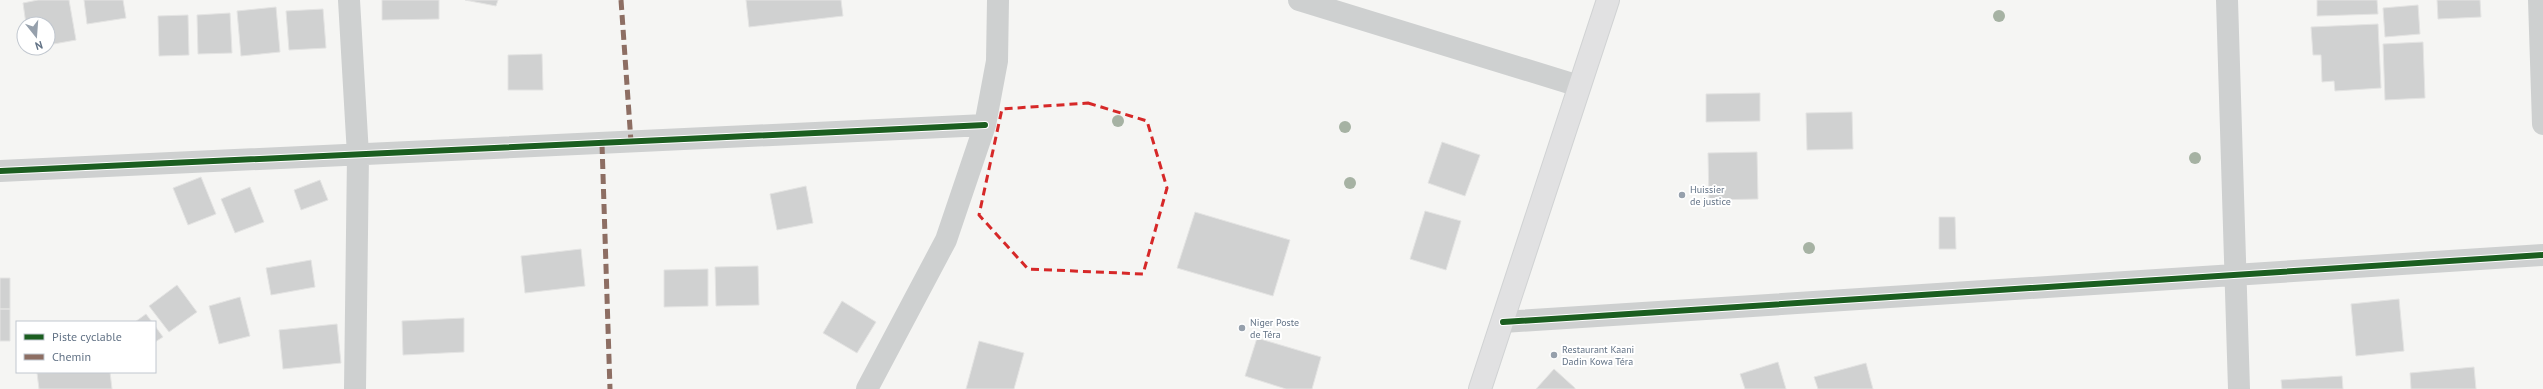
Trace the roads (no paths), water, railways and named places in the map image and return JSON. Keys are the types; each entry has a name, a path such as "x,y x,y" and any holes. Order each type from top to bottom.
{"main road":[{"path":"1480,389 1608,0"}],"street":[{"path":"349,0 358,156 355,389"},
{"path":"867,389 946,240 985,125 997,61 998,0"},
{"path":"1299,0 1579,86"},
{"path":"2227,0 2239,389"},
{"path":"2539,0 2543,124"},
{"path":"0,171 358,156 985,125"},
{"path":"1503,322 2543,255"}],"place":[{"name":"Huissier de justice","path":"1682,195"},
{"name":"Niger Poste de Téra","path":"1242,328"},
{"name":"Restaurant Kaani Dadin Kowa Téra","path":"1554,355"}]}
